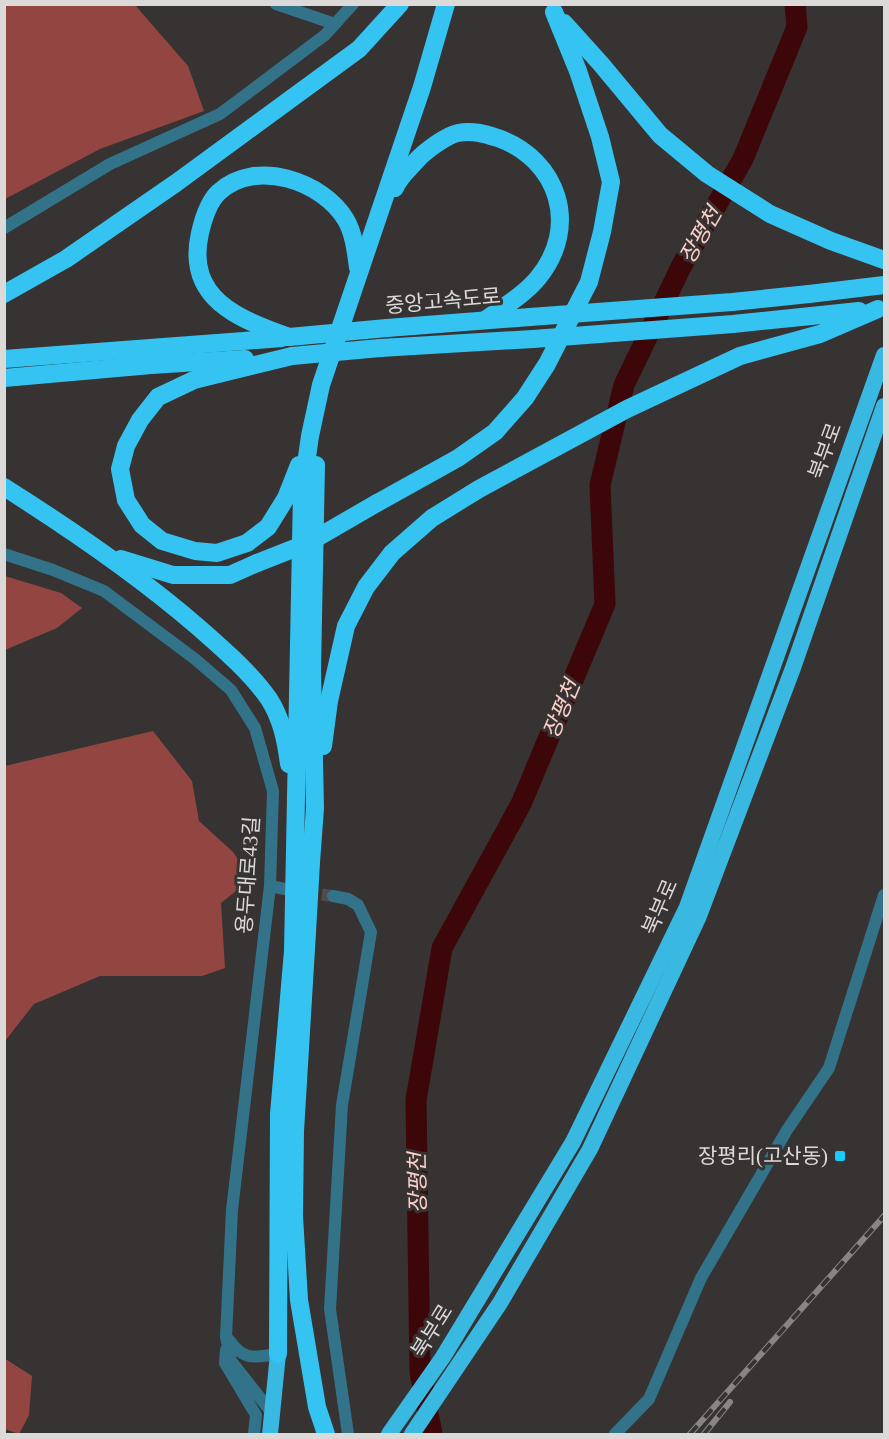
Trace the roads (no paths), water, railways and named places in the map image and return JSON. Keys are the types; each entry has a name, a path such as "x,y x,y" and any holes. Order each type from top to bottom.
{"highway":[{"path":"4,294 66,259 176,183 359,49 400,4"},
{"path":"326,1434 317,1407 299,1300 294,1216 295,1131 311,862 306,809 302,492 310,436 321,385 422,87 446,4"},
{"path":"552,8 660,135 707,174 770,214 831,241 885,260"},
{"path":"108,555 172,575 230,575 308,543 458,458 495,432 525,398 547,364 589,282 602,232 611,182 600,137 578,71 552,8"},
{"path":"270,1434 278,1354 279,1114 306,809 318,446 329,385 398,180 424,152 457,133 480,132 504,141 528,154 548,177 559,201 561,224 555,251 538,278 485,320"},
{"path":"290,337 253,324 231,313 211,294 200,272 198,242 203,220 218,192 234,182 255,176 277,177 306,184 330,199 346,220 356,248 358,272"},
{"name":"중앙고속도로","path":"4,359 732,302 881,285"},
{"path":"306,809 346,626 366,587 392,553 432,518 478,489 627,409 740,356 820,334 881,308"},
{"name":"중앙고속도로","path":"4,378 151,364 734,324 881,308"},
{"name":"북부로","path":"389,1434 443,1357 573,1142 687,907 885,355"},
{"path":"292,356 194,380 158,397 140,420 126,446 120,469 126,500 142,525 162,541 195,551 217,553 247,543 268,527 285,498 310,436"},
{"name":"북부로","path":"412,1434 500,1303 590,1149 699,916 793,668 885,406"},
{"path":"4,487 108,555 170,603 231,656 269,700 284,730 306,809"}],"street":[{"path":"276,4 335,24"},
{"path":"4,228 110,164 220,114 325,35 353,4"},
{"name":"용두대로43길","path":"4,554 53,570 104,591 195,659 231,690 255,728 273,791 270,886 232,1210 226,1337"},
{"path":"270,886 285,889"},
{"path":"615,1434 649,1399 701,1278 787,1130 829,1068 885,895"},
{"path":"333,897 348,899 358,905 370,932 342,1105 330,1309 348,1434"},
{"path":"226,1337 237,1352 251,1358 278,1354"},
{"path":"226,1337 231,1361 272,1413"},
{"path":"226,1337 225,1363 256,1415 254,1434"}],"waterway":[{"name":"장평천","path":"432,1434 420,1372 416,1100 442,948 521,804 605,604 600,485 624,385 682,265 743,159 797,27 795,4"}],"tunnel":[{"path":"304,892 333,896"}],"railway":[{"path":"690,1434 884,1216"},
{"path":"704,1434 730,1402"}],"place":[{"name":"장평리(고산동)","path":"840,1156"}]}
